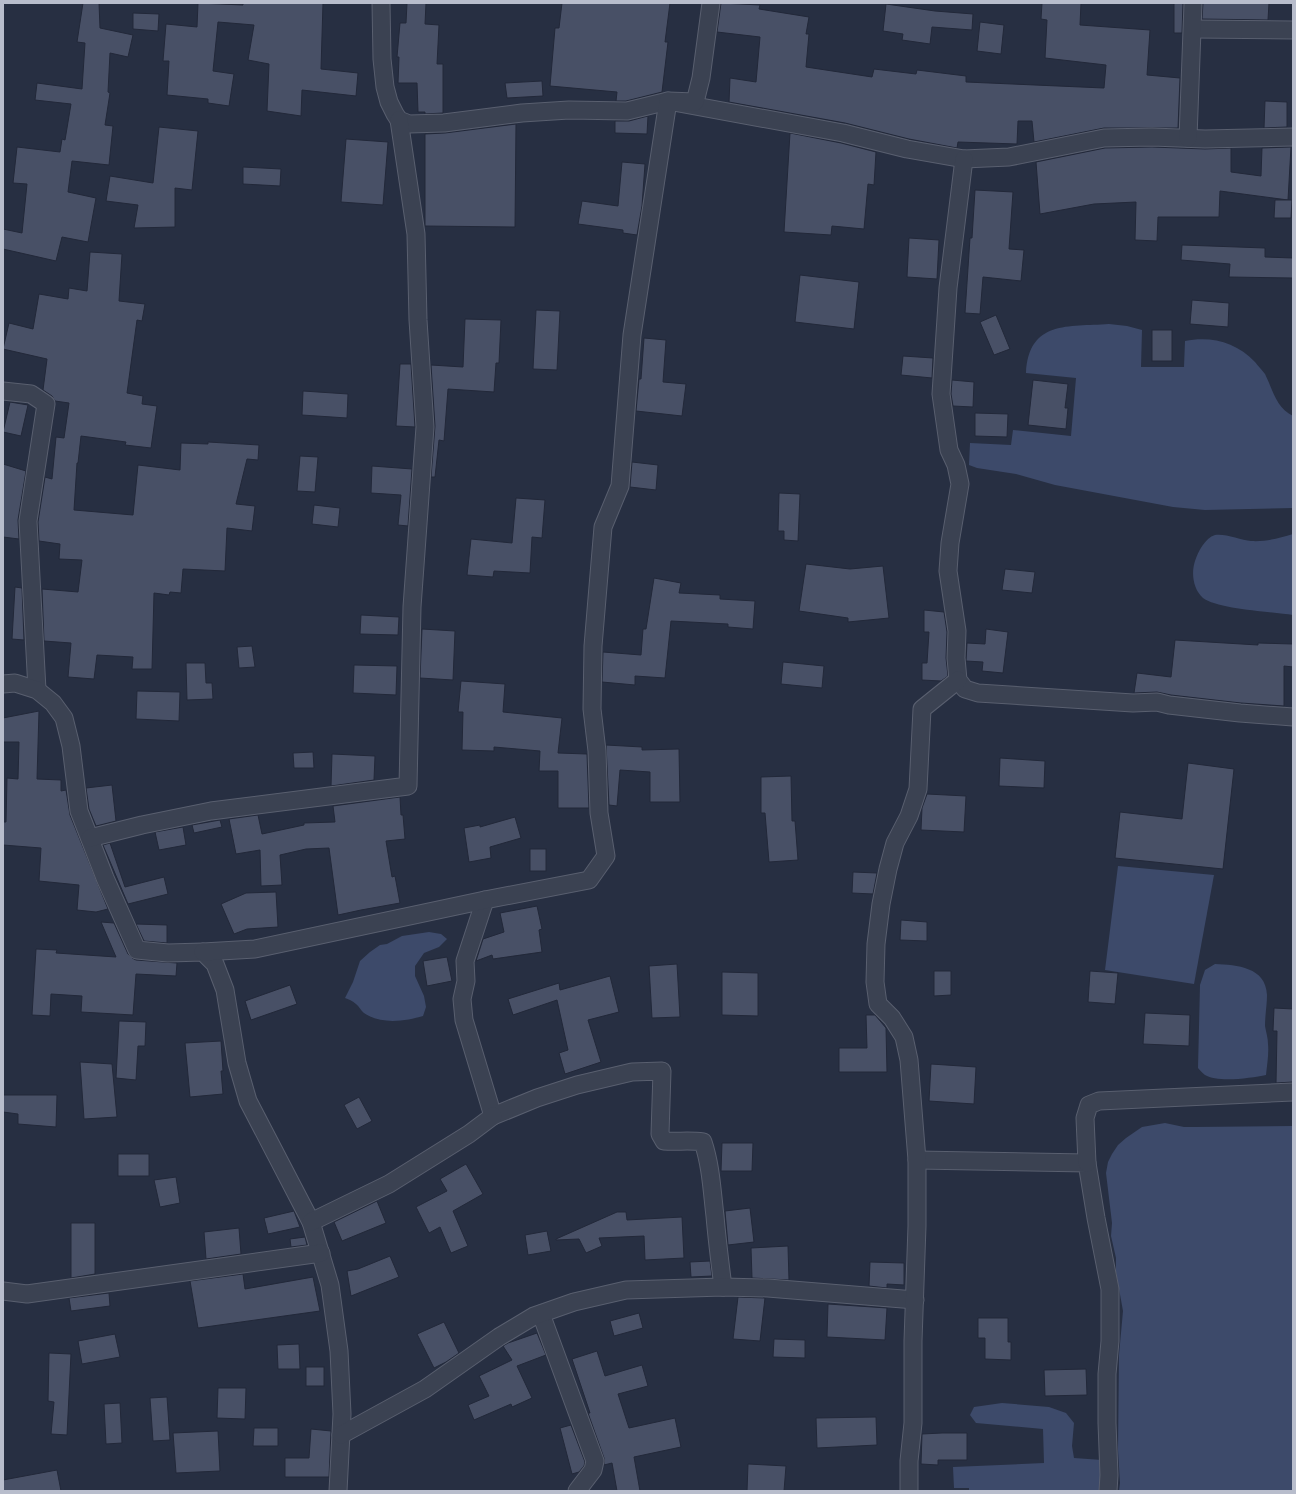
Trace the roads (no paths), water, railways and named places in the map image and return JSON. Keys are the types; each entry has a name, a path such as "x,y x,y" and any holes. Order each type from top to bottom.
{"street":[{"path":"90,838 212,810 408,786 412,607 425,427 418,320 416,234 399,120 389,102 385,87 382,59 381,3"},
{"path":"399,120 409,124 444,123 522,113 569,110 626,111 668,101 695,102 701,78 711,3"},
{"path":"1188,138 1194,3"},
{"path":"1193,29 1293,30"},
{"path":"668,101 843,133 907,149 964,159 1009,157 1104,138 1293,137"},
{"path":"3,684 15,683 37,690 53,703 64,718 71,746 79,811 137,950 168,953 255,949 484,900 588,880 606,856 599,813 597,751 592,709 593,646 603,527 620,486 632,335 668,101"},
{"path":"964,159 948,288 941,394 949,450 956,465 960,484 950,543 948,571 957,631 956,658 958,680 965,689 978,693 1133,703 1157,702 1169,705 1240,713 1293,717"},
{"path":"3,391 31,394 46,404 28,521 37,690"},
{"path":"909,1491 909,1461 913,1423 918,1160 909,1060 904,1037 892,1018 878,1004 875,982 876,944 881,904 895,843 909,816 918,789 922,709 958,680"},
{"path":"484,900 465,962 466,981 462,999 464,1020 493,1116"},
{"path":"203,952 215,964 223,983 237,1063 248,1101 311,1222 330,1285 340,1351 342,1414 338,1491"},
{"path":"311,1222 389,1184 469,1134 493,1116 537,1098 577,1085 632,1072 662,1071 660,1134 664,1140 675,1142 694,1140 704,1142 707,1152 723,1287"},
{"path":"1108,1491 1107,1374 1110,1342 1110,1289 1087,1163 1085,1118 1089,1105 1100,1101 1293,1092"},
{"path":"918,1160 1087,1163"},
{"path":"3,1291 27,1294 321,1253"},
{"path":"341,1435 425,1389 499,1337 534,1316 574,1302 626,1290 723,1287 768,1288 915,1300"},
{"path":"541,1314 595,1461 592,1470 577,1491"}],"water":[{"path":"1109,324 1127,326 1142,330 1141,367 1184,367 1185,341 1204,339 1231,345 1248,355 1255,362 1265,374 1279,403 1287,413 1293,416 1293,508 1205,510 1173,507 1055,485 1016,474 977,468 969,465 970,443 1011,445 1013,430 1071,436 1076,378 1026,373 1029,356 1034,343 1043,335 1053,330 1079,325"},
{"path":"1293,534 1293,615 1246,610 1220,605 1203,598 1197,590 1193,576 1195,561 1202,546 1211,537 1215,535 1223,535 1247,540 1262,541"},
{"path":"1118,866 1214,875 1194,984 1105,970"},
{"path":"429,932 441,934 447,939 439,947 424,953 415,966 415,976 424,996 426,1007 423,1016 386,1021 371,1017 364,1013 355,1003 345,998 353,982 360,961 370,952 380,945 387,944 402,936"},
{"path":"1215,964 1232,965 1249,969 1262,978 1267,995 1265,1026 1268,1040 1268,1060 1266,1075 1235,1079 1218,1079 1205,1075 1198,1068 1200,985 1205,970"},
{"path":"1165,1123 1184,1127 1293,1126 1293,1491 1119,1491 1119,1355 1123,1311 1116,1272 1116,1258 1111,1236 1112,1223 1106,1173 1108,1162 1112,1154 1118,1145 1126,1138 1142,1127"},
{"path":"1002,1403 1049,1407 1066,1413 1074,1423 1072,1446 1074,1458 1102,1460 1103,1491 969,1491 969,1488 954,1488 953,1467 1044,1463 1043,1429 976,1423 970,1415 974,1407"}]}
